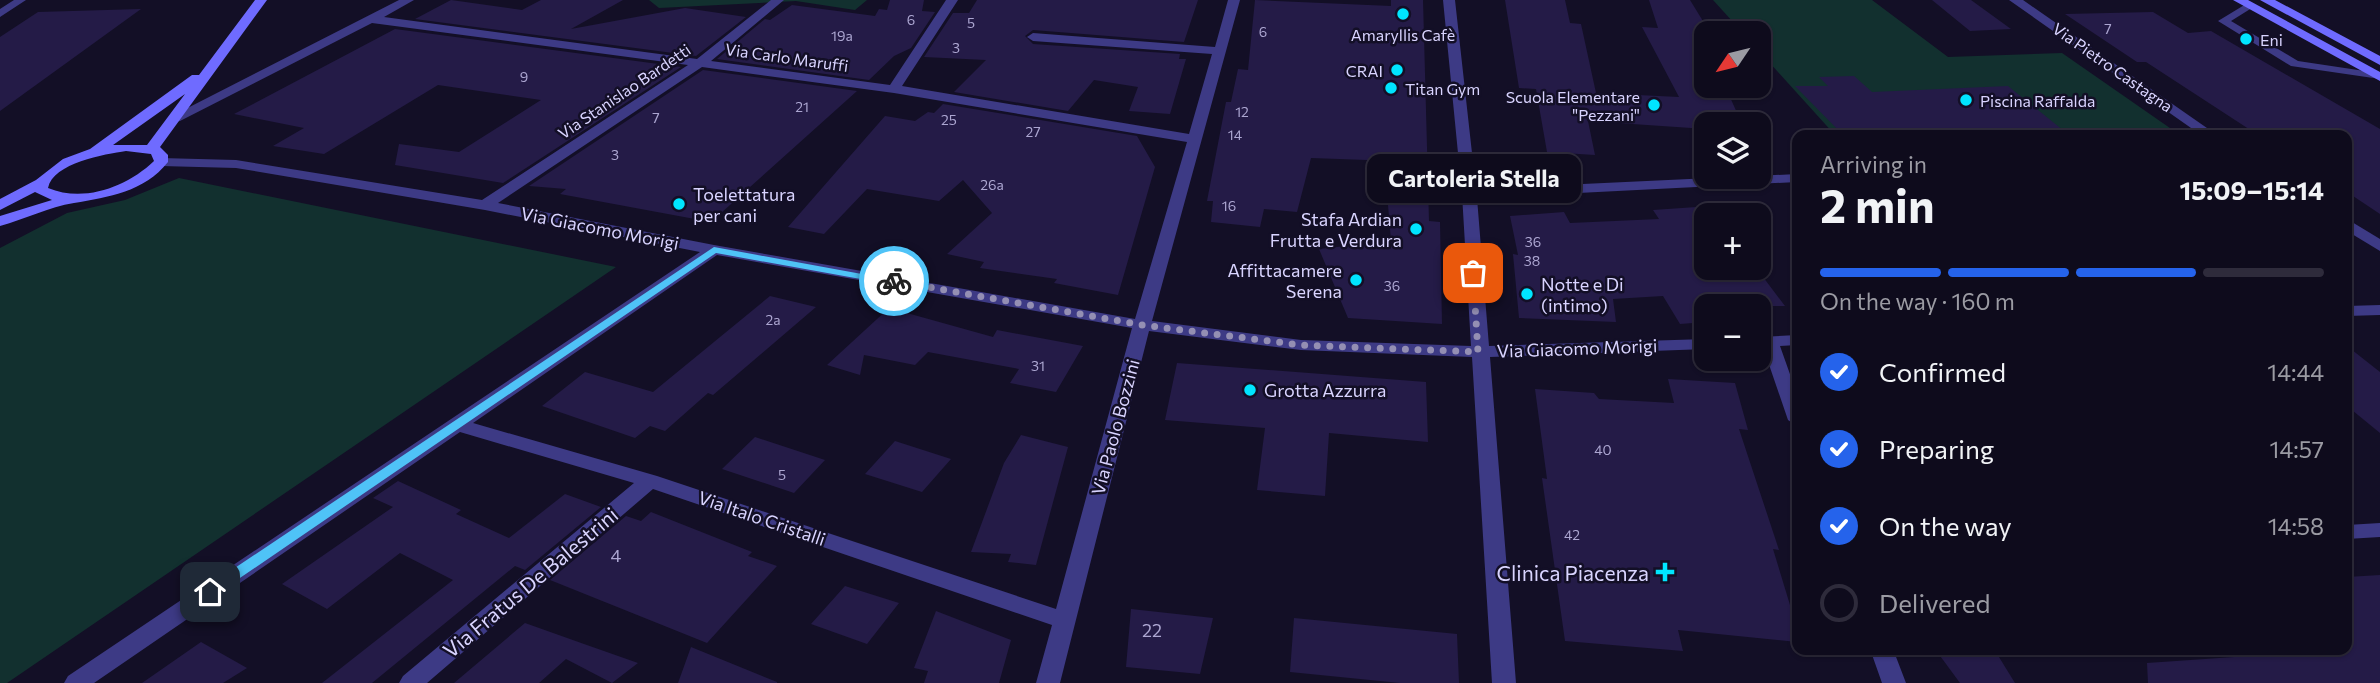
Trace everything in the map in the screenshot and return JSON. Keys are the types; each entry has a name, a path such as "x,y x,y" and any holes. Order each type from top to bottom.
{"main road":[{"path":"151,149 261,0"},
{"path":"2266,0 2380,61"},
{"path":"2244,3 2379,76"},
{"path":"0,205 41,183 56,168 86,155 156,110 216,62"},
{"path":"0,222 76,197 124,187 154,171 161,162 161,155 151,149 126,147 86,155"},
{"path":"41,183 41,190 50,195 76,197"}],"street":[{"path":"175,118 408,0"},
{"name":"Via Stanislao Bardetti","path":"485,205 699,62 778,0"},
{"path":"894,89 952,0"},
{"name":"Via Paolo Bozzini","path":"1048,683 1142,325 1234,0"},
{"path":"1449,0 1469,194 1478,352 1504,683"},
{"name":"Via Pietro Castagna","path":"2015,0 2203,130"},
{"name":"Via Carlo Maruffi","path":"372,19 894,89 1195,139"},
{"path":"1033,37 1220,51"},
{"name":"Via Giacomo Morigi","path":"161,162 236,164 485,205 714,250 1142,325 1301,345 1478,352 1694,344"},
{"path":"1469,194 1792,178"},
{"path":"2352,227 2380,246"},
{"path":"76,683 714,250"},
{"path":"2352,312 2380,310"},
{"path":"1771,342 1792,340"},
{"path":"1771,359 1792,408"},
{"name":"Via Italo Cristalli","path":"457,424 650,481 1064,620"},
{"name":"Via Fratus De Balestrini","path":"411,683 650,481"},
{"path":"2352,532 2380,530"},
{"path":"1883,655 1894,683"}],"lane":[{"path":"0,14 20,0"},
{"path":"2244,3 2222,21 2295,64 2379,76"}],"green space":[{"path":"649,0 867,0 855,10 796,1 659,8"},
{"name":"Piscina Raffalda","path":"1713,0 1872,0 1948,57 2062,53 2173,130 1830,130 1771,64 1771,21 1732,21"},
{"path":"179,178 616,267 7,683 0,683 0,248 67,213 125,200"}],"building":[{"path":"451,0 522,10 541,0 623,0 571,29 685,8 746,17 696,56 415,19"},
{"path":"890,0 924,0 922,11 935,12 911,48 894,56 869,80 717,59 765,19 770,20 792,5 875,16 879,9 887,10"},
{"path":"977,0 1198,0 1184,42 1033,30 1025,36 1033,44 1180,54 1179,59 1186,59 1170,114 1129,111 1138,87 1094,80 1068,111 954,92 986,60 924,57 953,13 969,13"},
{"path":"1255,0 1391,6 1391,0 1423,0 1429,221 1440,222 1442,324 1348,318 1319,249 1391,241 1387,193 1370,192 1370,184 1366,184 1367,160 1311,158 1297,212 1264,209 1260,227 1211,222 1213,201 1207,201 1226,102 1231,102 1238,69 1248,70"},
{"path":"1505,0 1565,0 1570,23 1581,24 1596,93 1679,97 1642,27 1658,28 1649,0 1690,0 1703,21 1694,21 1694,98 1730,98 1737,112 1694,112 1694,128 1588,121 1595,155 1547,152 1536,89 1519,88"},
{"path":"1932,0 1971,0 2011,29 1970,31"},
{"path":"141,9 0,111 0,37 38,12"},
{"path":"2153,12 2188,33 2211,31 2380,129 2380,214 2352,195 2352,130 2250,130 2146,62 2137,62 2065,14"},
{"path":"395,29 681,67 503,183 395,165 399,144 459,152 541,100 438,85 324,154 273,146 304,128 234,114"},
{"path":"703,70 857,91 711,222 560,194 566,189 529,186"},
{"path":"1854,76 1872,92 2008,86 2063,130 1838,130 1795,86 1828,86 1819,77"},
{"path":"943,104 1137,136 1155,167 1118,295 1054,283 1057,279 980,268 984,262 947,254 992,213 963,180 939,201 867,189 824,234 788,227 885,116 915,121 928,112 934,113"},
{"path":"1694,207 1694,280 1765,280 1785,306 1771,306 1771,294 1694,294 1694,323 1680,324 1663,296 1613,299 1616,322 1519,318 1513,254 1518,255 1510,216 1564,212 1570,223 1659,219 1653,210"},
{"path":"770,296 816,307 713,395 708,393 665,431 650,426 635,438 542,406 585,372 653,392"},
{"path":"889,308 993,337 997,330 1083,346 1056,392 1010,383 1019,369 928,352 915,365 864,355 860,375 827,365"},
{"path":"2352,350 2380,372 2380,433 2352,410"},
{"path":"1177,363 1426,382 1428,442 1329,433 1325,496 1257,490 1265,428 1165,420"},
{"name":"Clinica Piacenza","path":"1668,379 1735,383 1748,430 1739,429 1779,550 1773,549 1792,605 1792,641 1678,630 1683,651 1565,641 1542,478 1547,479 1535,389 1594,393 1599,399 1674,403"},
{"path":"1021,435 1068,447 1036,565 1008,562 1011,554 971,552 1004,463"},
{"path":"755,437 825,460 794,493 722,469"},
{"path":"895,441 951,459 922,492 865,474"},
{"path":"398,481 461,510 456,514 509,538 565,494 601,507 525,570 515,566 372,683 322,683 453,580 400,553 327,609 282,584 393,507 373,498"},
{"path":"651,512 752,552 748,556 777,566 707,643 550,580 626,516 641,521"},
{"path":"2380,575 2380,683 2148,683 2147,663 2261,655 2352,655 2352,577"},
{"path":"845,586 899,603 867,644 811,624"},
{"path":"1131,609 1213,618 1200,674 1126,667"},
{"path":"936,611 1011,640 999,683 924,683 928,671 914,668"},
{"path":"1294,618 1457,634 1459,683 1400,683 1290,672"},
{"path":"525,623 638,663 612,683 566,659 539,683 454,683"},
{"path":"201,642 247,668 223,683 142,683"},
{"path":"691,647 777,682 777,683 678,683"},
{"path":"1939,655 1998,655 2015,683 1960,683"}],"way so far":[{"path":"894,281 1142,325 1301,345 1478,352 1473,273"}],"place":[{"name":"Amaryllis Cafè","path":"1403,14"},
{"name":"Eni","path":"2246,39"},
{"name":"CRAI","path":"1397,70"},
{"name":"Titan Gym","path":"1391,88"},
{"name":"Piscina Raffalda","path":"1966,100"},
{"name":"Scuola Elementare \"Pezzani\"","path":"1654,105"},
{"name":"Toelettatura per cani","path":"679,204"},
{"name":"Stafa Ardian Frutta e Verdura","path":"1416,229"},
{"name":"Cartoleria Stella","path":"1473,273"},
{"name":"Affittacamere Serena","path":"1356,280"},
{"name":"Notte e Di (intimo)","path":"1527,294"},
{"name":"Grotta Azzurra","path":"1250,390"},
{"name":"Clinica Piacenza","path":"1665,572"}],"route":[{"path":"210,592 714,250 894,281"}]}
